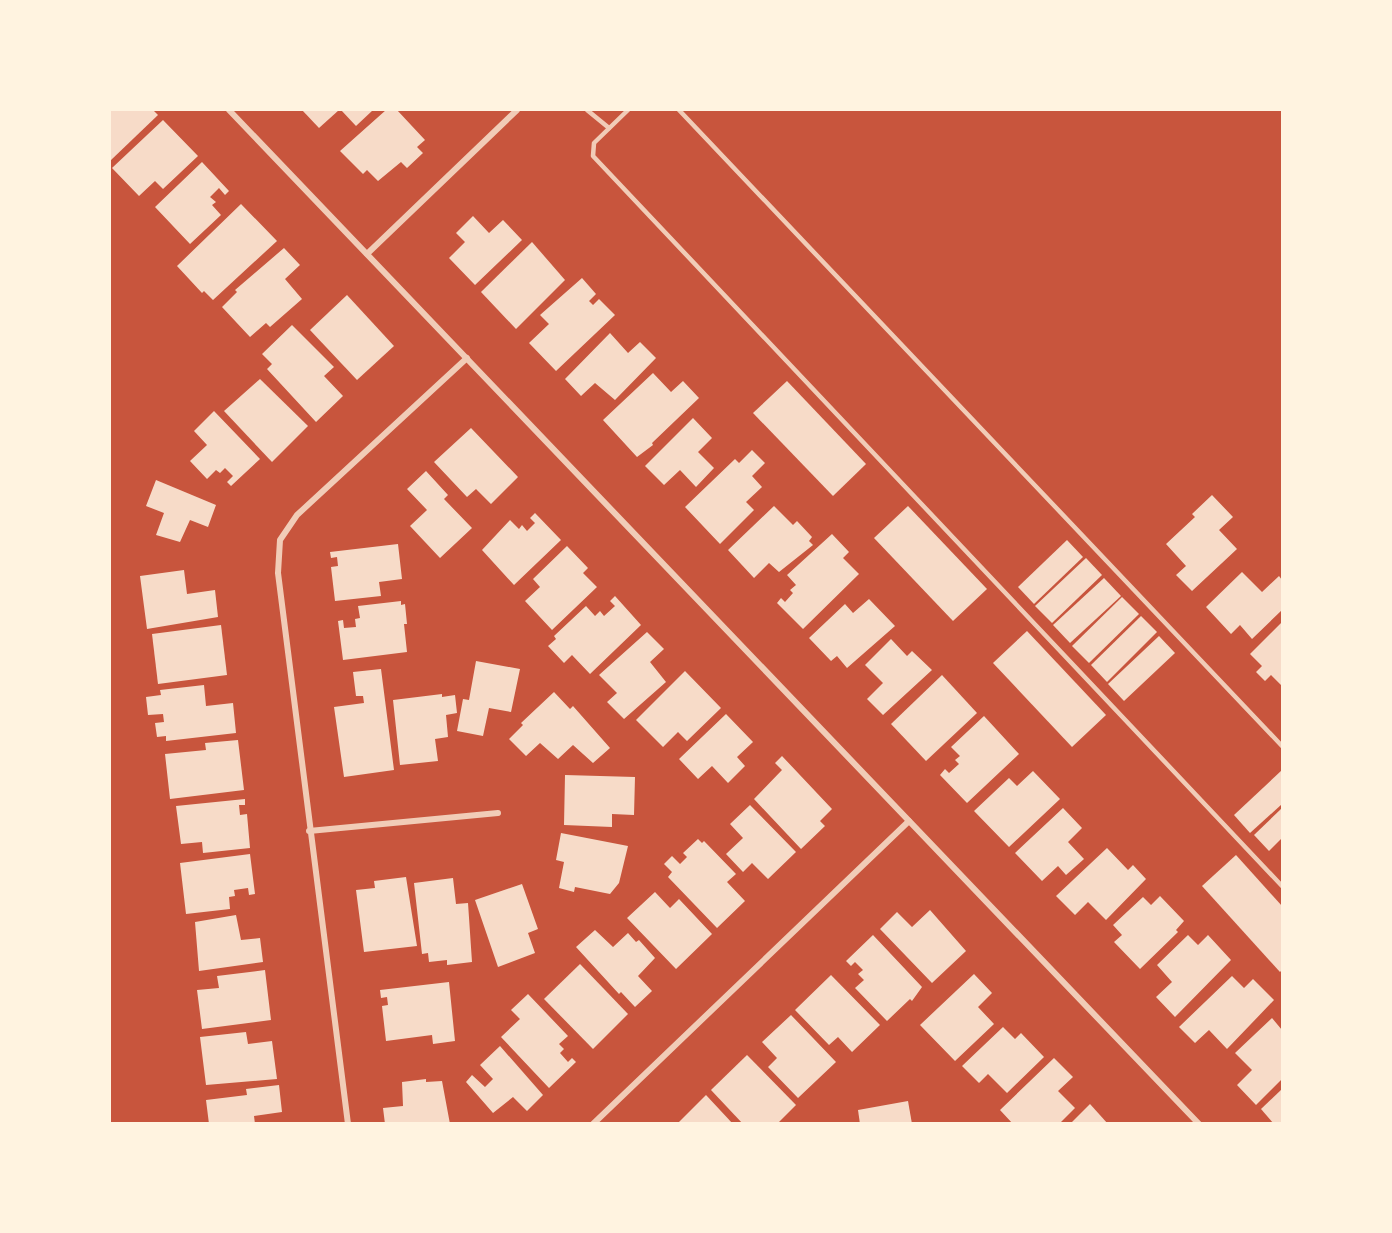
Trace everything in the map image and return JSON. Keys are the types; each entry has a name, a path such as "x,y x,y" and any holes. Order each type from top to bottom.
{"street":[{"path":"230,110 1199,1124"},
{"path":"367,254 517,110"},
{"path":"348,1124 278,573 280,540 297,515 467,358"},
{"path":"309,831 498,813"},
{"path":"593,1124 909,821"}],"lane":[{"path":"587,110 609,128"},
{"path":"628,110 594,143 593,156 1282,886"},
{"path":"679,110 1282,746"}],"building":[{"path":"110,110 153,110 158,115 110,161"},
{"path":"302,110 339,110 319,128"},
{"path":"341,110 373,110 356,126"},
{"path":"386,110 397,110 425,140 417,147 423,153 407,168 401,162 378,181 367,170 363,174 340,151"},
{"path":"163,120 198,156 163,189 155,181 139,196 112,168"},
{"path":"202,162 229,191 225,195 219,188 210,197 216,202 212,205 221,215 190,244 155,207"},
{"path":"241,204 277,241 213,300 204,291 202,293 177,266"},
{"path":"473,216 489,233 503,220 522,240 475,285 449,258 465,242 456,233"},
{"path":"532,242 565,280 516,329 481,292"},
{"path":"284,248 300,265 285,279 302,299 270,327 266,323 250,337 222,307 237,292 235,290"},
{"path":"582,278 596,294 589,301 593,305 599,299 615,315 556,371 529,343 549,324 540,315"},
{"path":"347,295 394,346 357,380 310,330"},
{"path":"292,325 334,367 324,376 343,396 316,422 267,369 272,364 262,354"},
{"path":"610,333 628,353 640,342 656,358 615,400 595,383 581,396 565,379"},
{"path":"653,373 671,392 683,381 699,398 652,443 653,445 637,457 603,420"},
{"path":"260,379 308,426 272,462 224,411"},
{"path":"787,381 866,464 833,496 753,413"},
{"path":"214,411 260,459 231,486 227,482 233,476 225,468 220,473 216,470 207,479 190,461 207,445 194,431"},
{"path":"693,418 712,438 698,452 714,468 696,487 680,470 664,485 645,466"},
{"path":"471,428 518,477 491,504 476,489 467,497 434,462"},
{"path":"752,450 765,463 752,476 762,487 746,502 754,510 720,544 685,507 735,459 739,463"},
{"path":"426,471 448,495 444,499 472,528 440,558 410,526 427,510 407,489"},
{"path":"156,480 216,505 208,527 190,520 180,542 156,535 164,513 146,506"},
{"path":"1212,495 1233,517 1219,530 1237,549 1192,591 1176,575 1186,566 1166,544 1195,517 1192,514"},
{"path":"774,506 793,525 797,521 812,537 809,541 813,545 779,572 769,563 754,578 728,550"},
{"path":"908,506 987,589 953,621 874,538"},
{"path":"535,513 561,540 514,585 482,550 510,520 519,529 522,525 527,531 535,523 530,518"},
{"path":"832,534 849,552 843,558 859,574 803,629 777,603 781,598 785,602 793,593 790,590 796,585 787,575"},
{"path":"1067,540 1083,557 1034,604 1018,587"},
{"path":"398,544 402,579 379,582 381,596 335,601 331,567 338,566 337,557 331,558 330,552"},
{"path":"567,546 588,568 583,573 597,587 552,630 525,601 540,587 533,579"},
{"path":"1086,558 1102,575 1052,623 1035,606"},
{"path":"184,570 187,594 215,590 218,617 147,629 140,576"},
{"path":"1242,572 1262,592 1279,576 1282,580 1282,610 1252,639 1240,625 1231,634 1206,607"},
{"path":"1104,578 1121,596 1070,643 1053,625"},
{"path":"615,596 641,625 590,674 572,655 564,663 548,646 556,639 554,636 586,606 595,616 600,611 604,616 615,606 610,601"},
{"path":"1122,597 1139,614 1089,663 1072,646"},
{"path":"869,599 895,626 847,668 837,656 831,661 809,638 845,604 853,613"},
{"path":"401,601 401,605 405,604 407,624 404,624 407,652 343,660 338,621 343,620 344,628 356,627 355,619 360,618 358,606"},
{"path":"1141,616 1157,632 1107,682 1091,665"},
{"path":"1282,622 1282,686 1271,675 1265,681 1256,672 1262,666 1250,654"},
{"path":"221,625 227,675 158,684 152,634"},
{"path":"1027,631 1106,715 1072,747 993,663"},
{"path":"647,632 664,649 650,662 666,682 624,719 607,702 617,693 599,675"},
{"path":"1159,636 1175,653 1124,701 1108,684"},
{"path":"891,639 907,656 912,651 932,670 883,715 867,699 883,683 865,665"},
{"path":"476,661 520,669 511,712 489,708 483,736 457,731 463,699 469,700"},
{"path":"381,669 394,770 344,777 334,707 364,703 363,696 356,696 353,672"},
{"path":"685,671 721,708 687,741 678,732 663,747 636,720"},
{"path":"942,675 977,713 926,761 891,724"},
{"path":"204,685 206,706 233,703 236,733 166,741 166,736 157,737 155,723 164,722 163,714 148,715 146,697 161,695 160,690"},
{"path":"554,692 570,709 573,706 610,748 593,763 573,745 558,759 540,743 526,756 509,739 523,725 521,723"},
{"path":"442,694 442,697 455,695 457,713 446,715 448,737 435,739 438,761 400,765 393,700"},
{"path":"726,714 753,742 737,757 745,766 728,783 712,766 698,779 679,759"},
{"path":"984,716 1019,754 967,803 940,775 945,769 949,773 959,764 955,760 960,756 951,747"},
{"path":"238,740 244,790 170,799 165,754 206,750 205,743"},
{"path":"782,756 832,809 820,821 825,826 801,849 754,799 782,770 775,763"},
{"path":"1282,770 1282,804 1250,833 1234,815"},
{"path":"1033,771 1060,799 1009,847 974,811 1009,778 1017,786"},
{"path":"565,775 635,777 634,815 612,814 612,827 564,825"},
{"path":"245,799 245,805 239,805 240,815 247,814 250,848 203,853 202,842 181,844 176,806"},
{"path":"750,805 796,852 768,879 752,863 743,872 726,854 743,838 730,824"},
{"path":"1063,808 1082,828 1068,842 1084,859 1066,875 1058,866 1042,881 1015,853"},
{"path":"1282,808 1282,838 1269,851 1254,835"},
{"path":"561,833 628,846 619,883 610,894 575,887 574,892 559,888 564,862 556,860"},
{"path":"698,839 702,843 704,841 736,874 727,882 745,901 717,928 668,877 672,872 664,864 672,856 680,864 687,857 683,853"},
{"path":"1107,848 1128,870 1133,865 1146,879 1106,920 1088,902 1075,915 1056,896"},
{"path":"250,854 255,894 249,895 248,888 234,890 235,896 229,897 230,909 186,914 180,863"},
{"path":"1236,855 1282,906 1282,970 1280,972 1202,886"},
{"path":"406,877 417,946 364,952 356,890 375,888 374,881"},
{"path":"453,878 456,904 468,903 472,962 447,965 447,960 429,962 428,953 422,954 414,883"},
{"path":"522,884 538,929 528,933 535,953 498,967 475,900"},
{"path":"655,892 670,908 679,899 712,934 676,969 627,918"},
{"path":"1160,896 1184,921 1176,930 1178,932 1140,969 1114,942 1122,935 1113,925 1143,897 1151,905"},
{"path":"930,910 966,951 932,983 880,929 897,912 912,927"},
{"path":"236,915 241,940 260,938 263,962 199,971 195,922"},
{"path":"595,930 613,947 628,933 636,942 639,940 655,958 638,976 652,991 635,1007 621,992 619,994 576,947"},
{"path":"873,935 922,987 912,1001 910,999 887,1021 855,988 864,980 858,974 863,970 855,962 851,966 846,961"},
{"path":"1188,935 1198,945 1208,935 1231,960 1175,1017 1156,997 1172,982 1157,965"},
{"path":"580,964 628,1014 593,1049 544,999"},
{"path":"265,970 271,1020 202,1029 197,990 219,988 217,976"},
{"path":"974,974 992,993 978,1007 994,1024 955,1061 920,1025"},
{"path":"831,975 880,1025 852,1052 838,1037 829,1045 795,1010"},
{"path":"1232,976 1244,988 1253,979 1274,1000 1227,1049 1209,1030 1195,1043 1179,1027"},
{"path":"449,982 455,1041 433,1044 432,1035 386,1041 382,1006 388,1005 387,997 381,998 380,990"},
{"path":"528,994 568,1036 559,1044 564,1049 560,1053 568,1062 572,1058 576,1062 549,1088 501,1037 520,1019 511,1010"},
{"path":"791,1015 836,1062 798,1098 768,1067 777,1058 762,1042"},
{"path":"1272,1018 1282,1030 1282,1079 1256,1105 1237,1085 1252,1070 1235,1053"},
{"path":"1003,1027 1015,1039 1021,1033 1044,1057 1007,1093 988,1074 979,1083 962,1066"},
{"path":"246,1032 248,1044 272,1041 277,1079 206,1085 200,1037"},
{"path":"500,1046 543,1095 527,1111 513,1097 493,1113 466,1082 472,1075 485,1087 493,1079 480,1065"},
{"path":"747,1055 796,1105 777,1124 743,1124 711,1090"},
{"path":"1054,1058 1073,1077 1058,1091 1075,1108 1059,1124 1013,1124 1000,1110"},
{"path":"426,1079 426,1082 442,1081 450,1124 385,1124 383,1108 403,1106 402,1082"},
{"path":"279,1085 282,1112 254,1116 255,1124 209,1124 206,1100 247,1095 246,1089"},
{"path":"1282,1089 1282,1124 1274,1124 1261,1109"},
{"path":"706,1095 733,1124 677,1124"},
{"path":"908,1101 912,1124 860,1124 858,1110"},
{"path":"1090,1104 1108,1124 1070,1124"}]}
